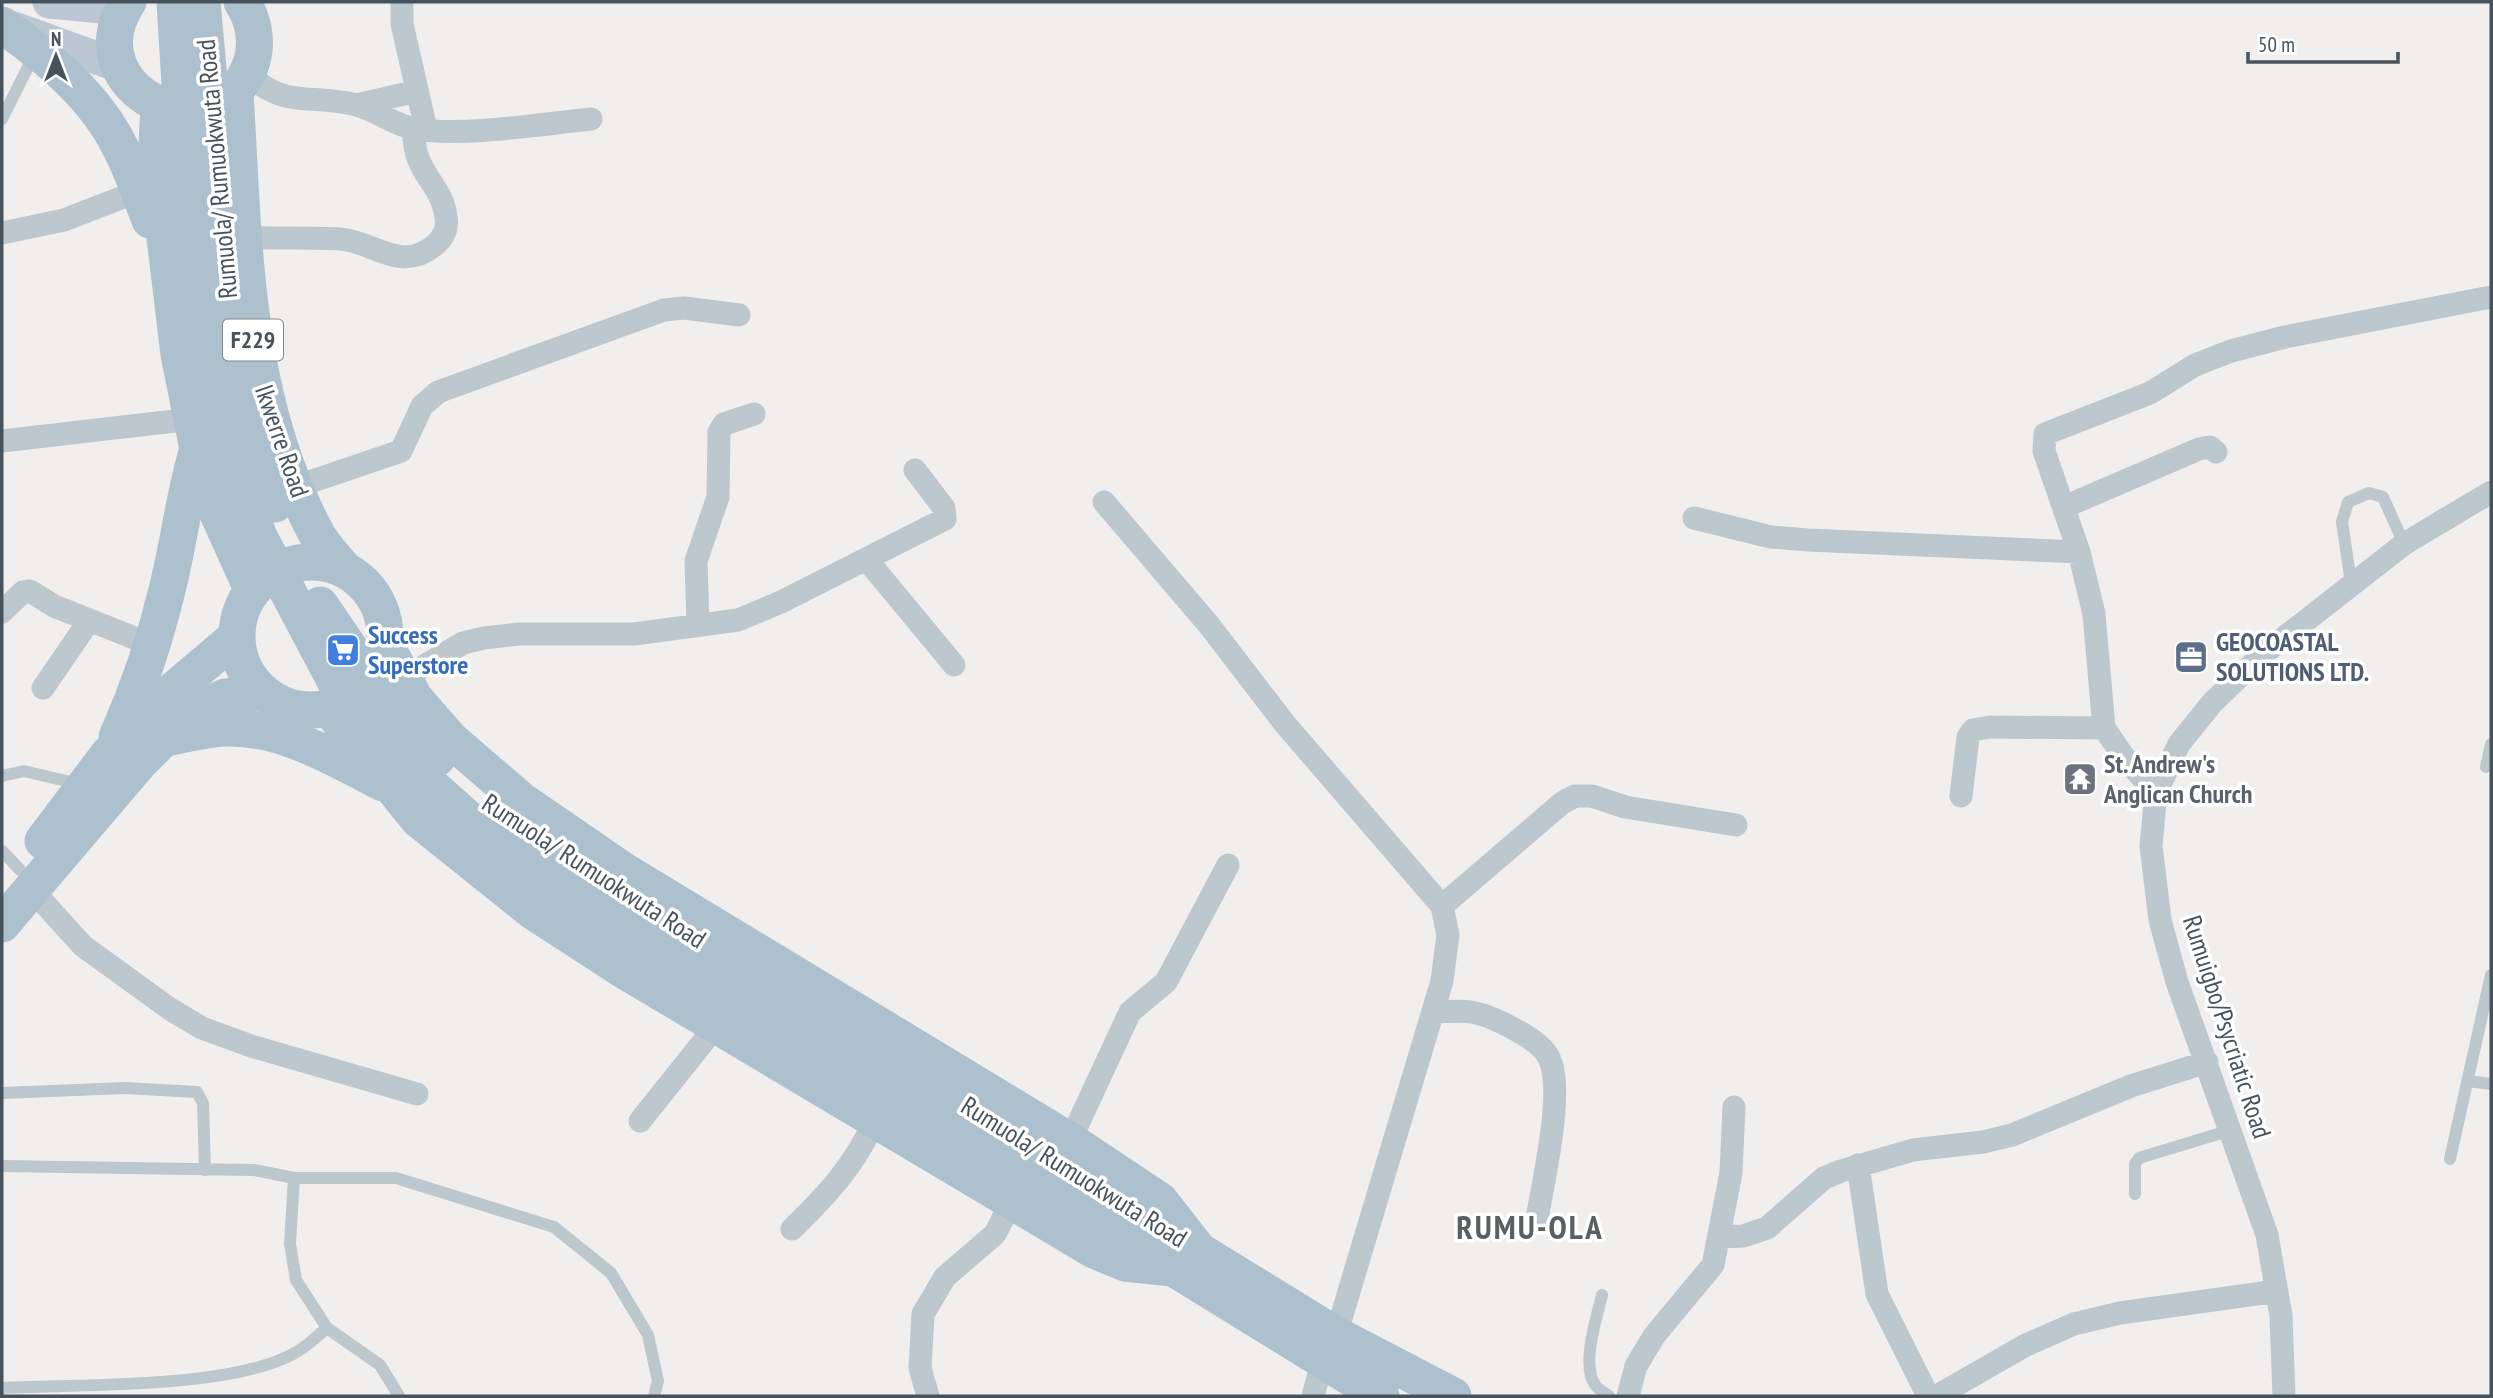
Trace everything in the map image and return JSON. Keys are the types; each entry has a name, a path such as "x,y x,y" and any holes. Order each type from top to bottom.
{"main road":[{"path":"49,2 126,6 115,37 119,66 135,90 159,106 188,111 202,108 241,83"},
{"name":"Rumuola/ Rumuokwuta Road","path":"175,2 183,133 201,317 219,421 259,537 339,688 381,741 494,842 822,1057 1068,1201 1179,1255"},
{"name":"Rumuola/ Rumuokwuta Road","path":"202,2 237,389 284,534 326,617 404,728 499,815 1021,1137 1324,1365 1381,1396"},
{"name":"Ikwerre Road","path":"242,2 254,31 255,46 241,83 244,237 252,337 264,397 295,486 316,533 344,569"},
{"path":"2,24 119,66"},
{"path":"2,24 66,76 95,110 121,148 170,272"},
{"path":"159,106 155,133 156,163 178,354 195,434 215,507 252,589"},
{"path":"108,755 152,645 167,589 195,434"},
{"path":"344,569 317,562 290,565 266,577 252,589 242,610 236,637 242,663 263,692 287,706 317,710 329,708 418,819 534,912 716,1026 1094,1250 1125,1264 1179,1255 1160,1201 1070,1141 625,871 522,801 452,740 415,699 385,644"},
{"name":"F229","path":"329,708 353,698 371,680 385,644 384,619 374,596 356,576 344,569"},
{"path":"2,924 14,876 108,755 169,694 236,637"},
{"path":"14,876 188,714 225,697 263,692"},
{"path":"162,739 226,728 263,731 312,747 394,789"},
{"name":"Rumuola/ Rumuokwuta Road","path":"1324,1365 1454,1396"}],"street":[{"path":"244,237 341,239 397,257 413,256 443,238 447,220 440,200 416,158 420,129 417,91 401,24 402,2"},
{"path":"241,83 283,97 357,105 420,129 487,129 591,119"},
{"path":"357,105 417,91"},
{"path":"2,233 64,220 139,191"},
{"path":"2156,793 2124,757 2105,728 2094,614 2079,552 2044,451 2045,434 2150,393 2195,365 2231,351 2285,337 2491,297"},
{"path":"295,486 401,450 427,399 478,375 664,310 684,308 739,315"},
{"path":"698,625 696,561 717,505 719,432 724,425 754,414"},
{"path":"2,441 195,434"},
{"path":"2064,507 2199,449 2210,447 2216,452"},
{"path":"404,678 463,643 484,638 519,634 634,634 738,620 781,602 945,519 944,508 915,470"},
{"name":"Rumuigbo/Psycriatic Road","path":"2284,1396 2285,1369 2277,1291 2267,1236 2178,982 2160,920 2151,846 2156,793 2179,744 2212,703 2262,655 2404,544 2491,492"},
{"path":"1104,502 1209,625 1285,723 1442,906 1448,935 1446,958 1433,1012 1324,1365"},
{"path":"1694,518 1762,535 1808,540 2079,552"},
{"path":"867,560 954,665"},
{"path":"2,612 23,592 30,591 89,621 152,645"},
{"path":"43,688 89,621"},
{"path":"1961,796 1968,737 1973,730 1990,727 2105,728"},
{"path":"1442,906 1574,796 1592,796 1625,807 1736,825"},
{"path":"1070,1141 1130,1012 1166,982 1228,865"},
{"path":"14,876 82,946 129,981 202,1028 251,1046 417,1094"},
{"path":"1433,1012 1469,1011 1483,1015 1515,1030 1545,1050 1549,1058 1554,1101 1537,1219"},
{"path":"640,1121 716,1026"},
{"path":"1720,1237 1743,1236 1767,1228 1824,1178 1858,1165 1913,1150 1983,1142 2012,1135 2131,1086 2207,1062"},
{"path":"1628,1396 1636,1366 1654,1336 1706,1276 1720,1237 1731,1173 1734,1107"},
{"path":"792,1229 832,1191 866,1140 875,1120"},
{"path":"1858,1165 1877,1294 1928,1396"},
{"path":"928,1396 920,1368 923,1314 945,1277 995,1234 1012,1201"},
{"path":"1937,1396 2026,1345 2074,1324 2120,1313 2277,1291"}],"lane":[{"path":"2,119 37,50"},
{"path":"2351,583 2342,522 2347,502 2369,493 2383,497 2404,544"},
{"path":"2486,766 2491,744"},
{"path":"2,776 24,771 86,786"},
{"path":"2450,1159 2491,975"},
{"path":"2468,1081 2491,1084"},
{"path":"2,1093 125,1088 197,1092 203,1103 205,1170"},
{"path":"2135,1194 2134,1174 2139,1158 2231,1130"},
{"path":"2,1166 254,1170 294,1178 396,1178 554,1227 611,1273 648,1335 658,1381 654,1396"},
{"path":"294,1178 290,1244 296,1280 327,1328 380,1365 399,1396"},
{"path":"1602,1295 1590,1359 1591,1376 1596,1386 1609,1396"},
{"path":"2,1388 161,1380 257,1369 295,1354 327,1328"}],"place":[{"name":"Success Superstore","path":"343,650"},
{"name":"GEOCOASTAL SOLUTIONS LTD.","path":"2191,657"},
{"name":"St. Andrew's Anglican Church","path":"2080,779"}],"district":[{"name":"RUMU-OLA","path":"1530,1227"}]}
